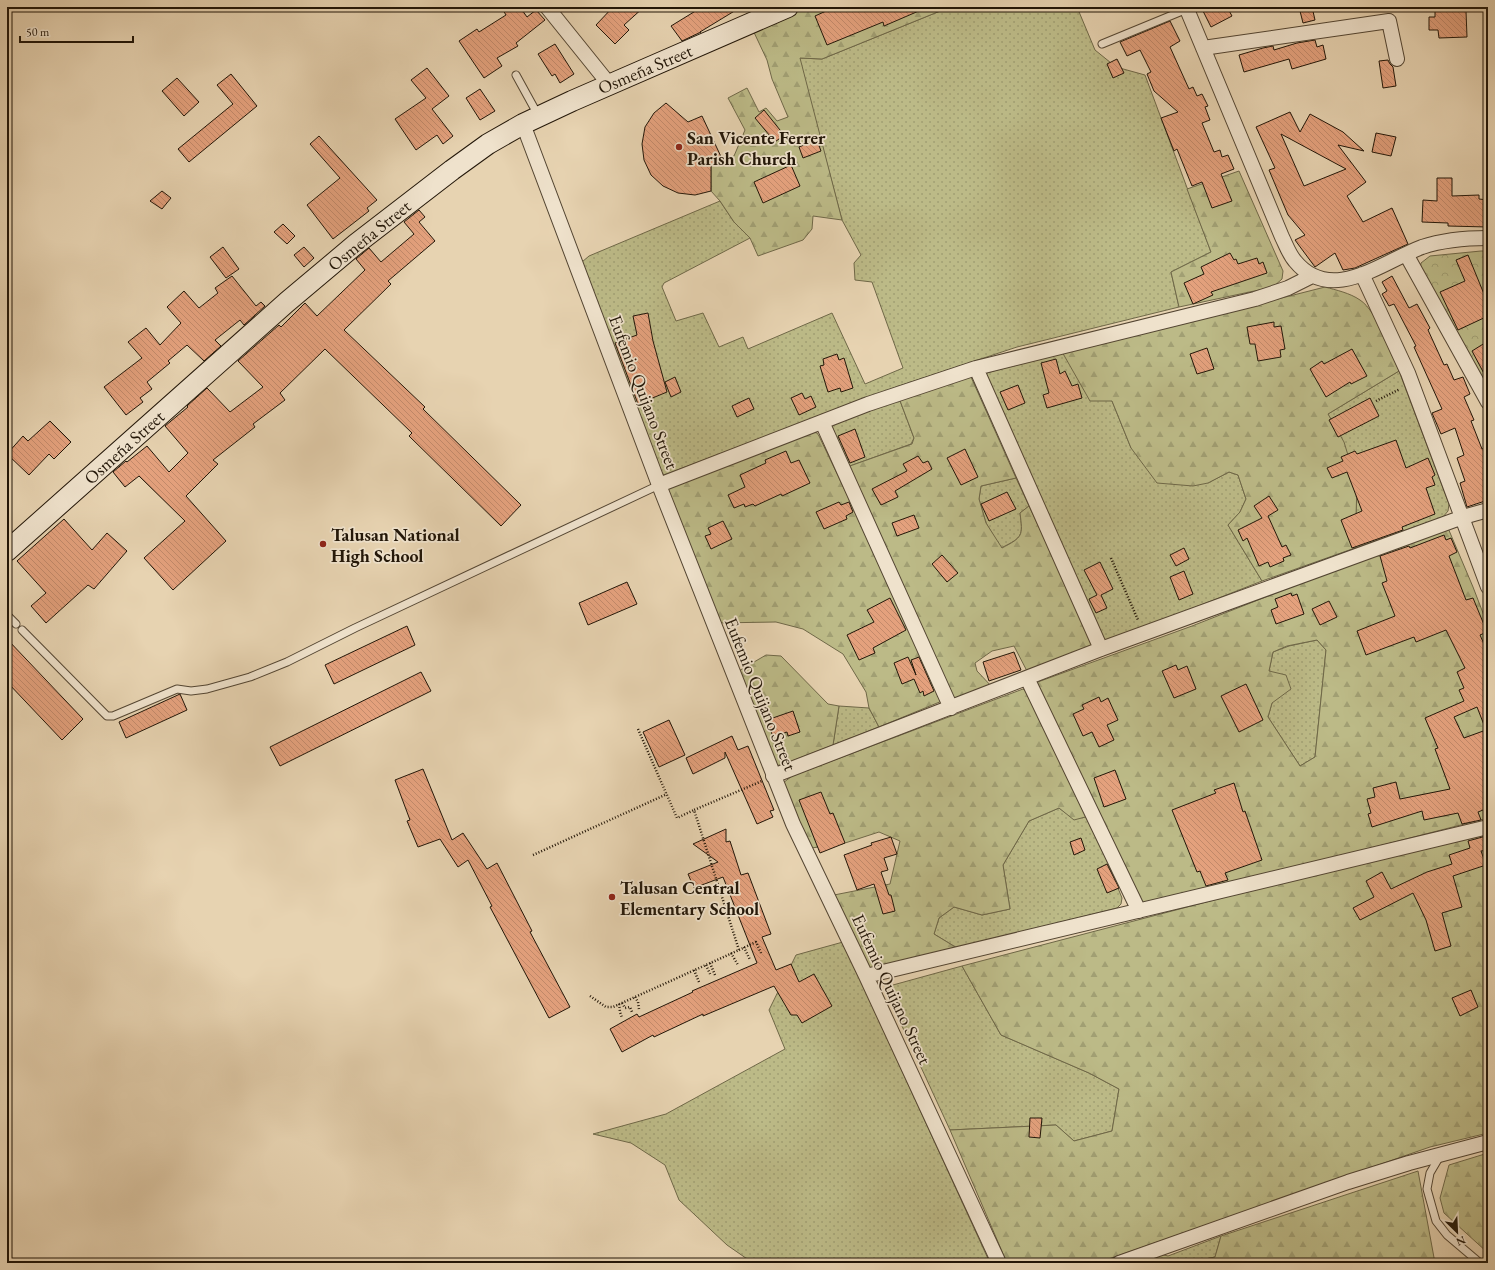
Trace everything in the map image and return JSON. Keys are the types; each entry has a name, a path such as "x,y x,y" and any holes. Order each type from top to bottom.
{"main road":[{"name":"Osmeña Street","path":"7,551 287,302 356,244 488,144 531,120 609,84 788,7"}],"street":[{"path":"547,7 609,84"},
{"path":"1186,8 1282,237 1294,260 1312,276 1322,280 1340,280 1362,274 1406,254 1437,243 1453,240 1488,238"},
{"path":"1203,48 1389,21 1397,59"},
{"name":"Eufemio Quijano Street","path":"531,120 658,485 773,776 793,824 866,976 999,1263"},
{"path":"1406,254 1488,402"},
{"path":"1362,274 1412,384 1488,587"},
{"path":"658,485 868,404 976,368 1255,299 1288,288 1312,276"},
{"path":"976,368 1101,649"},
{"path":"822,422 951,708"},
{"path":"773,776 1101,649 1463,517 1488,510"},
{"path":"1026,678 1139,911"},
{"path":"866,976 1488,827"},
{"path":"1119,1263 1348,1182 1488,1142"}],"lane":[{"path":"1102,44 1186,8"},
{"path":"516,75 531,120"},
{"path":"22,630 102,712 110,717 177,689 191,691 207,689 250,677 287,662 355,628 658,485"},
{"path":"7,616 16,624"},
{"path":"1442,1154 1430,1173 1427,1189 1436,1221 1448,1235 1480,1263"}],"path":[{"path":"1376,401 1412,384"},
{"path":"1111,558 1144,634"},
{"path":"638,729 677,818 773,776"},
{"path":"533,855 666,794"},
{"path":"694,810 739,950"},
{"path":"590,996 606,1007 614,1007 756,942 762,955"},
{"path":"744,947 750,960"},
{"path":"731,953 738,965"},
{"path":"706,965 713,975 710,963"},
{"path":"694,970 699,982"},
{"path":"635,997 638,1002 639,1009"},
{"path":"620,1004 625,1008 630,1008 632,1012"},
{"path":"620,1004 622,1018"}],"green space":[{"path":"796,7 950,7 822,59 800,58 842,220 813,216 812,229 803,240 758,256 750,238 734,222 720,201 711,191 711,166 734,156 745,130 728,98 747,88 759,112 766,108 777,121 788,117 772,79 767,60 751,26"},
{"path":"950,7 1077,7 1095,50 1116,67 1145,75 1211,252 1171,272 1179,307 1017,347 896,387 664,475 656,465 582,262 589,256 720,201 734,222 750,238 664,283 662,287 676,321 703,313 719,347 743,337 748,349 832,313 865,384 903,368 872,282 855,280 854,263 861,255 842,220 799,58 822,59"},
{"path":"1239,171 1283,271 1282,279 1273,287 1179,307 1171,272 1211,252 1187,189"},
{"path":"1488,251 1488,388 1420,271 1421,263 1430,256"},
{"path":"1325,287 1352,295 1366,305 1383,333 1399,371 1328,414 1344,442 1357,485 1355,548 1262,581 1228,525 1240,512 1246,499 1238,475 1229,472 1208,483 1193,486 1157,483 1131,448 1112,401 1090,401 1061,350"},
{"path":"1061,350 1112,401 1131,448 1208,483 1229,472 1238,475 1246,499 1240,512 1228,525 1262,581 1104,643 984,374"},
{"path":"1399,371 1449,504 1448,511 1443,517 1355,548 1357,485 1328,414"},
{"path":"966,375 971,377 1016,478 981,486 979,499 986,523 1002,548 1014,541 1020,535 1020,513 1029,506 1095,646 1028,673 1014,646 992,651 975,663 977,671 993,688 957,699 951,696 847,467 912,444 914,438 899,398"},
{"path":"899,398 914,438 911,444 847,467 831,423"},
{"path":"813,432 817,433 819,436 944,698 942,701 879,727 869,708 866,692 843,654 803,629 776,622 717,623 665,495 668,486"},
{"path":"1016,478 1029,506 1020,513 1020,535 1014,541 1001,548 986,523 979,499 981,486"},
{"path":"1448,528 1488,626 1488,818 1142,904 1035,683 1192,626 1362,559","holes":["1317,640 1326,650 1315,757 1300,766 1268,717 1272,703 1291,689 1286,675 1269,671 1273,652 1287,646"]},
{"path":"1317,640 1326,650 1315,757 1300,766 1268,717 1272,703 1269,671 1273,652 1289,646"},
{"path":"766,655 781,656 828,704 839,706 833,745 775,766 737,672"},
{"path":"1023,689 1031,695 1089,816 1074,820 1059,808 1029,821 1003,865 1010,909 982,915 954,907 939,918 934,934 957,948 869,970 834,895 890,884 900,841 879,832 842,844 811,848 783,783 792,776"},
{"path":"839,706 869,708 879,727 833,745"},
{"path":"1059,808 1074,819 1089,816 1122,898 1121,904 1117,908 957,948 934,934 939,918 954,907 982,915 1010,909 1003,865 1029,821"},
{"path":"1488,833 1488,1133 1430,1147 1097,1263 1007,1263 950,1130 1056,1125 1074,1141 1112,1131 1119,1089 1089,1073 1001,1035 962,966 1340,867"},
{"path":"843,942 990,1263 753,1263 727,1245 679,1200 665,1165 631,1143 593,1134 666,1114 785,1049 769,1010 796,955"},
{"path":"962,966 1001,1035 1089,1073 1119,1089 1112,1131 1074,1141 1056,1125 950,1130 890,1000 888,991 893,985"},
{"path":"1488,1153 1488,1253 1444,1213 1440,1198 1449,1165"},
{"path":"1418,1171 1435,1263 1185,1263 1215,1257 1221,1236"},
{"path":"1221,1236 1215,1257 1185,1263 1140,1263 1160,1254 1168,1256"}],"building":[{"path":"501,7 520,7 527,17 536,10 545,20 516,43 518,46 497,58 502,66 484,78 459,41 477,29 479,32 506,15"},
{"path":"613,7 644,7 624,25 629,30 615,44 596,25"},
{"path":"702,7 741,7 701,32 682,41 671,26"},
{"path":"835,7 928,7 884,26 883,22 827,45 815,16"},
{"path":"1201,7 1227,7 1232,16 1211,27"},
{"path":"1299,7 1312,7 1315,20 1303,23"},
{"path":"1435,11 1466,11 1467,37 1439,38 1438,30 1429,30 1429,17 1435,17"},
{"path":"1170,21 1180,41 1170,47 1189,89 1193,87 1197,96 1202,94 1208,106 1205,107 1210,120 1202,123 1214,152 1220,150 1222,157 1228,155 1234,169 1221,174 1232,201 1212,208 1202,182 1192,186 1177,149 1174,151 1161,118 1178,112 1154,91 1147,74 1151,72 1140,50 1127,56 1120,42"},
{"path":"1315,40 1317,47 1323,45 1326,59 1292,69 1289,59 1244,72 1239,55 1273,46 1274,50 1297,43"},
{"path":"555,44 574,74 560,83 555,74 552,76 538,54"},
{"path":"1117,59 1124,73 1113,78 1107,64"},
{"path":"1388,60 1393,67 1396,86 1383,88 1379,61"},
{"path":"427,68 449,96 432,109 453,136 443,144 437,135 416,150 395,119 426,98 411,80"},
{"path":"231,74 257,106 189,162 178,149 233,104 217,85"},
{"path":"177,78 199,102 184,116 162,91"},
{"path":"480,89 495,111 480,120 466,98"},
{"name":"San Vicente Ferrer Parish Church","path":"666,103 688,122 702,116 723,161 711,166 711,191 695,195 678,193 663,186 651,175 644,160 642,144 645,127 654,113"},
{"path":"764,110 784,135 775,142 755,118"},
{"path":"1290,112 1300,132 1310,114 1343,132 1364,151 1338,145 1366,182 1347,196 1363,222 1392,208 1408,244 1355,268 1343,270 1335,253 1315,267 1295,240 1305,235 1288,215 1269,170 1275,168 1256,127","holes":["1281,134 1346,169 1304,186"]},
{"path":"1376,133 1396,137 1391,156 1372,152"},
{"path":"319,136 377,200 367,208 369,211 333,239 307,205 340,178 310,144"},
{"path":"817,140 821,151 803,158 799,147"},
{"path":"791,165 800,186 763,203 754,182"},
{"path":"1437,178 1452,178 1452,196 1479,195 1479,199 1488,200 1488,227 1448,226 1448,223 1422,222 1423,200 1437,201"},
{"path":"162,191 171,198 162,209 150,201"},
{"path":"419,210 425,217 419,222 435,241 388,281 391,284 344,330 425,407 423,409 521,505 501,526 409,436 412,433 325,349 280,393 285,400 253,424 255,427 213,460 218,464 186,496 226,541 173,590 144,558 185,521 139,476 125,487 113,472 147,446 169,472 188,453 165,426 188,407 187,406 207,388 230,412 263,387 238,361 279,325 281,327 305,303 317,316 365,270 356,259 369,248 381,262 414,234 404,222"},
{"path":"283,224 295,236 287,244 274,232"},
{"path":"223,247 239,269 226,278 210,257"},
{"path":"304,247 314,258 304,267 294,255"},
{"path":"1230,253 1234,260 1236,259 1238,264 1257,258 1259,264 1263,262 1267,273 1211,292 1213,295 1193,304 1184,283 1204,274 1201,267"},
{"path":"1468,255 1484,294 1488,292 1488,316 1458,330 1440,292 1465,281 1456,260"},
{"path":"232,276 256,306 261,302 265,306 244,325 240,320 215,340 221,346 204,361 187,345 168,361 170,363 147,382 152,389 140,398 143,402 126,415 104,387 142,358 128,342 146,328 160,345 181,323 167,307 184,291 199,308 218,293 215,288"},
{"path":"1392,276 1409,308 1417,304 1430,328 1428,330 1444,365 1447,364 1454,380 1463,377 1470,394 1464,397 1474,420 1471,421 1482,449 1488,447 1488,500 1467,507 1460,483 1465,481 1457,458 1464,455 1455,428 1441,434 1432,413 1442,409 1414,347 1416,346 1394,304 1389,306 1382,294 1387,291 1382,282"},
{"path":"648,313 653,341 667,392 638,404 615,343 637,335 633,316"},
{"path":"1274,322 1274,327 1281,326 1285,349 1280,350 1281,357 1258,361 1255,344 1250,344 1247,327"},
{"path":"1488,341 1488,381 1472,351"},
{"path":"1207,348 1214,369 1197,374 1190,354"},
{"path":"1352,349 1367,376 1351,384 1350,382 1326,397 1310,369 1322,361 1324,364"},
{"path":"837,354 839,360 844,358 853,388 841,392 840,388 828,392 820,366 824,365 823,359"},
{"path":"1056,359 1060,374 1065,371 1072,386 1078,384 1082,398 1047,408 1043,395 1049,393 1041,363"},
{"path":"675,377 681,392 671,397 665,382"},
{"path":"1018,385 1025,403 1008,410 1000,392"},
{"path":"802,393 805,399 811,396 816,407 799,415 791,398"},
{"path":"749,398 754,409 737,417 732,406"},
{"path":"1370,398 1379,416 1338,437 1329,420"},
{"path":"50,421 71,442 54,459 49,454 29,475 7,454 23,436 28,441"},
{"path":"855,429 865,457 850,463 838,436"},
{"path":"1396,440 1406,468 1428,458 1435,475 1432,477 1435,485 1426,488 1435,514 1402,527 1403,530 1352,548 1341,520 1362,511 1347,472 1332,478 1327,468 1343,461 1341,457 1355,451 1357,454"},
{"path":"965,449 978,477 961,485 947,458"},
{"path":"786,451 791,463 799,460 810,483 755,506 753,504 745,507 744,504 734,508 728,495 745,487 740,475 766,463 765,460"},
{"path":"918,456 923,463 928,461 932,469 895,491 898,497 881,505 872,489 907,471 903,464"},
{"path":"1007,492 1016,509 989,521 981,504"},
{"path":"1269,496 1278,510 1268,516 1282,547 1286,545 1291,555 1283,558 1284,561 1270,567 1268,562 1259,566 1247,538 1243,541 1238,530 1262,518 1254,506"},
{"path":"839,502 841,505 849,502 853,512 846,516 847,519 824,529 816,512"},
{"path":"914,515 919,528 897,536 892,523"},
{"path":"64,519 92,550 107,533 127,551 94,589 88,585 46,623 31,606 46,593 17,561"},
{"path":"723,521 732,539 711,549 705,536 711,534 708,528"},
{"path":"1444,535 1446,540 1451,538 1457,552 1449,556 1466,600 1473,598 1487,632 1480,635 1488,653 1488,808 1478,812 1481,820 1462,824 1458,813 1424,820 1422,811 1372,827 1368,814 1371,813 1367,799 1375,797 1373,788 1396,782 1400,799 1450,789 1435,749 1438,748 1425,718 1464,701 1459,690 1464,688 1457,672 1465,668 1446,630 1416,642 1414,637 1366,655 1357,631 1395,616 1382,583 1387,581 1380,556 1409,546 1410,548","holes":["1477,707 1486,730 1464,738 1454,717"]},
{"path":"1184,548 1189,559 1176,566 1170,555"},
{"path":"942,555 958,573 947,582 932,564"},
{"path":"1100,562 1113,589 1101,595 1107,608 1096,613 1089,599 1097,595 1084,570"},
{"path":"1184,571 1193,594 1179,600 1170,577"},
{"path":"627,582 637,604 588,625 579,603"},
{"path":"1291,593 1292,596 1297,594 1304,614 1276,624 1271,610 1278,607 1275,599"},
{"path":"890,598 906,630 873,648 875,653 859,660 847,635 874,622 867,610"},
{"path":"1329,601 1337,617 1320,625 1312,609"},
{"path":"407,626 415,645 334,684 325,665"},
{"path":"7,639 83,719 62,740 7,682"},
{"path":"1014,652 1021,670 989,681 983,662"},
{"path":"908,657 916,675 911,660 919,657 934,691 924,696 923,691 920,693 914,679 902,684 894,663"},
{"path":"1176,665 1178,670 1187,666 1196,689 1174,698 1162,671"},
{"path":"421,672 431,691 280,766 270,747"},
{"path":"1246,684 1263,720 1239,732 1221,696"},
{"path":"180,694 187,710 126,738 119,722"},
{"path":"1099,697 1101,702 1108,698 1118,720 1107,725 1114,740 1099,747 1092,732 1083,736 1073,714 1084,709 1082,705"},
{"path":"793,711 800,732 788,736 787,732 773,737 767,720"},
{"path":"669,720 685,755 659,767 643,732"},
{"path":"732,736 738,750 748,746 774,810 770,811 773,817 757,824 725,752 725,758 693,774 686,758"},
{"path":"423,769 452,840 463,833 487,869 497,863 532,931 530,932 570,1007 549,1018 490,907 492,906 468,860 458,867 440,839 418,847 407,821 410,820 395,780"},
{"path":"1115,770 1126,799 1104,807 1094,778"},
{"path":"1234,783 1243,812 1245,811 1262,860 1225,873 1228,880 1206,886 1200,871 1197,872 1172,810 1216,793 1214,790"},
{"path":"821,792 830,814 833,813 845,843 820,853 799,800"},
{"path":"726,829 726,842 730,841 741,875 748,873 771,934 762,937 776,970 791,964 799,982 814,974 832,1006 802,1023 797,1015 791,1015 774,986 703,1016 703,1014 654,1037 653,1035 622,1052 610,1029 637,1014 639,1017 693,992 692,991 757,963 723,877 694,888 688,874 718,862 693,844"},
{"path":"1486,836 1488,841 1488,850 1481,851 1486,865 1453,876 1462,907 1442,913 1451,946 1435,951 1426,920 1413,893 1360,920 1353,908 1374,897 1366,881 1382,872 1391,889 1427,872 1452,864 1449,855 1470,848 1468,841"},
{"path":"891,837 897,854 884,858 888,870 881,872 889,895 891,895 895,911 883,914 874,884 857,890 844,855 872,845 871,843"},
{"path":"1081,838 1085,850 1074,855 1070,842"},
{"path":"1107,864 1119,888 1107,893 1097,869"},
{"path":"1471,990 1478,1007 1460,1016 1452,998"},
{"path":"1030,1118 1042,1118 1040,1138 1029,1137"}],"place":[{"name":"San Vicente Ferrer Parish Church","path":"679,147"},
{"name":"Talusan National High School","path":"323,544"},
{"name":"Talusan Central Elementary School","path":"612,897"}]}
